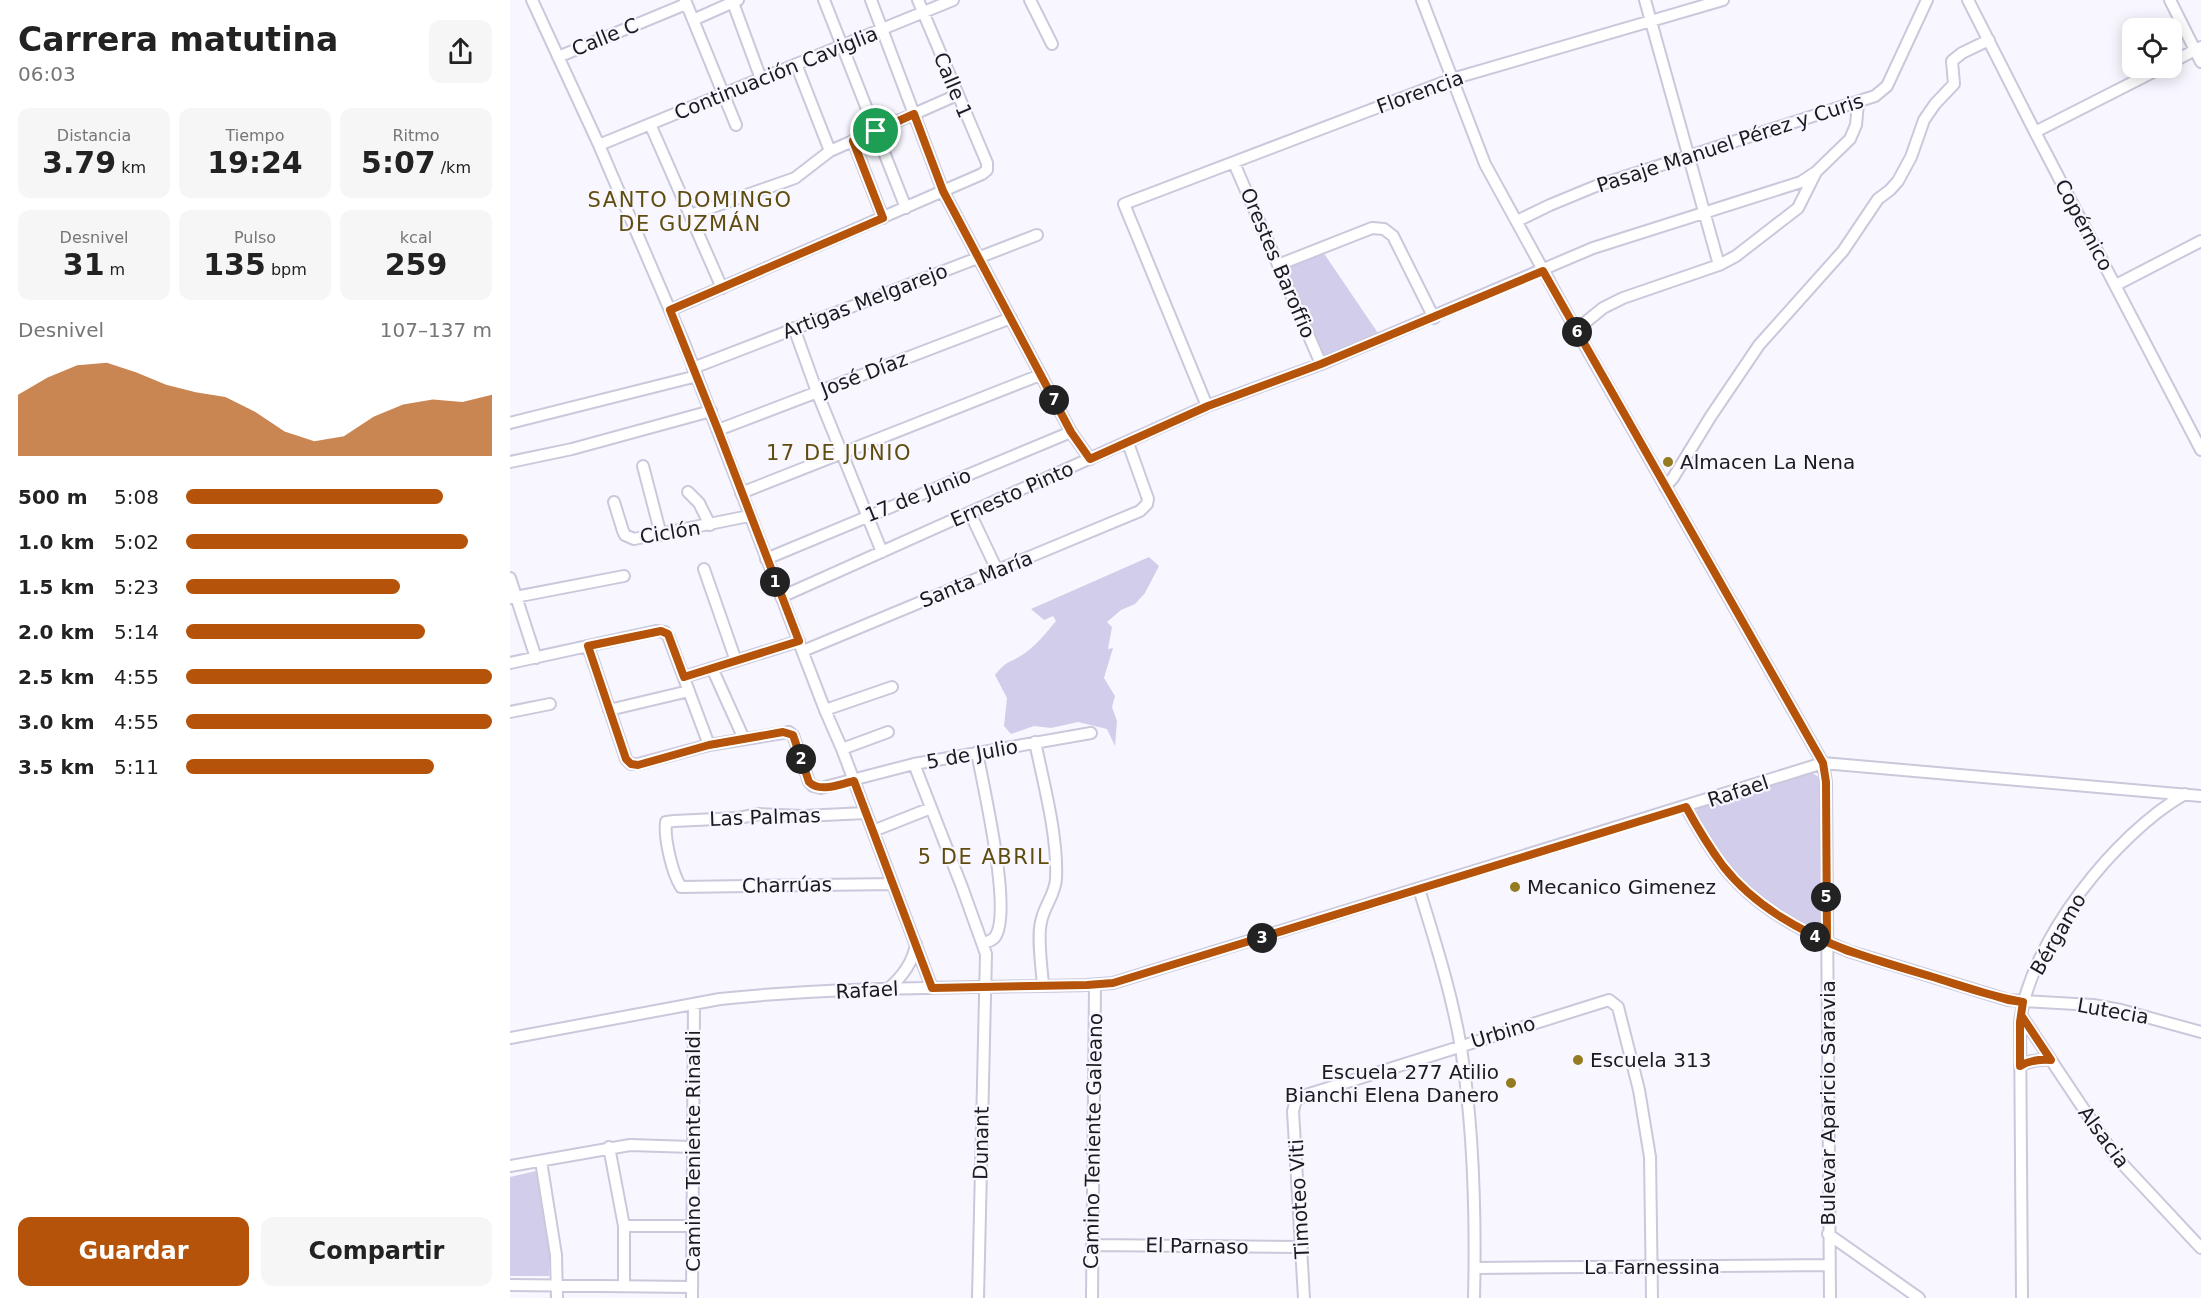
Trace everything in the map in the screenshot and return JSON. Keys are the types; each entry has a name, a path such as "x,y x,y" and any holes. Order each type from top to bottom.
{"street":[{"path":"532,0 599,145 711,411 932,988"},
{"path":"824,0 906,208"},
{"path":"871,0 943,191 1071,432 1090,459"},
{"name":"Calle 1","path":"918,0 987,163 987,170 982,174 943,191"},
{"name":"Continuación Caviglia","path":"599,145 953,0"},
{"path":"1030,0 1052,44"},
{"name":"Bulevar Aparicio Saravia","path":"1422,0 1485,164 1576,330 1823,763 1826,782 1830,1298"},
{"path":"1645,0 1719,264"},
{"name":"Florencia","path":"1208,406 1124,204 1452,79 1723,0"},
{"name":"Pasaje Manuel Pérez y Curis","path":"1517,221 1596,186 1875,96 1887,86 1927,0"},
{"name":"Copérnico","path":"1968,0 2200,444"},
{"path":"2170,0 2198,48 2201,62"},
{"path":"693,20 735,1 761,79"},
{"path":"686,2 736,125"},
{"name":"Calle C","path":"558,57 686,2"},
{"path":"1665,487 1759,345 1843,251 1878,199 1898,181 1911,157 1924,120 1954,84 1952,61 1962,53 1989,40"},
{"path":"2182,57 2198,48"},
{"path":"796,64 830,151"},
{"path":"2035,132 2141,78"},
{"path":"690,215 795,178 830,151 957,95"},
{"path":"1576,330 1603,309 1623,298 1736,256 1798,208 1816,172 1850,139 1856,125 1858,103"},
{"path":"650,124 722,288"},
{"path":"853,141 883,218"},
{"name":"Orestes Baroffio","path":"1234,162 1321,364"},
{"name":"Ernesto Pinto","path":"781,597 1208,406 1321,364 1434,318 1593,248 1801,182 1816,172"},
{"path":"670,310 943,191"},
{"path":"1278,265 1372,228 1384,229 1393,236 1434,318"},
{"name":"Artigas Melgarejo","path":"510,423 695,372 794,328 1037,235"},
{"path":"2116,285 2201,241"},
{"name":"José Díaz","path":"718,430 1011,318"},
{"path":"794,328 817,392 882,552"},
{"path":"741,493 1040,375"},
{"path":"510,462 572,449 711,411"},
{"name":"17 de Junio","path":"766,559 1071,432"},
{"name":"Santa María","path":"684,677 736,661 801,646 998,570 1140,511 1147,504 1147,494 1128,443"},
{"path":"644,466 661,535"},
{"path":"688,492 699,503 710,525"},
{"name":"Ciclón","path":"614,502 622,531 629,538 639,539 750,516"},
{"path":"970,513 998,570"},
{"path":"704,569 736,661"},
{"path":"513,597 624,576"},
{"path":"510,578 513,597 536,658"},
{"path":"510,663 656,631 665,632 709,745"},
{"path":"588,646 626,759 631,764 638,765 709,745 744,739 712,668"},
{"path":"825,710 892,687"},
{"path":"609,710 689,691"},
{"path":"510,712 550,704"},
{"name":"5 de Julio","path":"744,739 789,732 793,735 809,782 821,788 914,764 1091,733"},
{"path":"842,749 888,732"},
{"path":"1035,742 1051,819 1056,864 1055,890 1040,924 1043,986"},
{"path":"977,752 1000,876 1001,901 996,935 990,941 983,943"},
{"name":"Rafael","path":"510,1038 744,996 888,989 1095,985 1125,980 1823,763 2201,796"},
{"name":"Dunant","path":"914,764 986,954 978,1298"},
{"name":"Bérgamo","path":"2022,1298 2020,1066 2023,1002 2043,952 2088,883 2126,840 2186,794"},
{"path":"1686,807 1723,866 1754,898 1795,927 1848,951 2008,1000 2023,1002"},
{"path":"873,831 931,808"},
{"name":"Las Palmas","path":"681,887 665,835 666,822 738,818 759,814 803,816 866,813"},
{"name":"Charrúas","path":"681,887 893,884"},
{"path":"1419,889 1440,959 1460,1046 1473,1153 1474,1298"},
{"path":"888,989 907,968 915,953 916,944"},
{"name":"Camino Teniente Galeano","path":"1092,1298 1095,985"},
{"name":"Urbino","path":"1296,1100 1609,1000 1618,1007 1639,1090 1648,1146 1652,1267"},
{"name":"Lutecia","path":"2023,1002 2093,1005 2121,1010 2201,1032"},
{"name":"Camino Teniente Rinaldi","path":"692,1292 694,1004"},
{"name":"Alsacia","path":"2021,1015 2115,1156 2201,1248"},
{"path":"2020,1066 2039,1059 2051,1060"},
{"name":"Timoteo Viti","path":"1296,1100 1293,1112 1304,1298"},
{"path":"510,1166 630,1145 692,1147"},
{"path":"609,1148 624,1226 624,1286"},
{"path":"541,1161 556,1254 557,1298"},
{"path":"624,1226 692,1226"},
{"path":"1828,1234 1919,1298"},
{"name":"El Parnaso","path":"1092,1245 1302,1247"},
{"name":"La Farnessina","path":"1475,1268 1829,1265"},
{"path":"1652,1267 1652,1298"},
{"path":"510,1285 624,1286 692,1292"}],"shaded area":[{"path":"1323,252 1380,336 1324,358 1321,356 1284,267"},
{"path":"1149,557 1159,566 1145,593 1135,604 1121,610 1107,622 1112,627 1108,649 1113,648 1104,678 1115,696 1112,707 1117,721 1115,746 1107,729 1078,722 1051,728 1034,726 1011,734 1004,726 1007,698 995,675 1005,664 1031,648 1056,621 1053,616 1044,620 1031,609"},
{"path":"1813,773 1821,779 1822,924 1815,929 1805,926 1774,907 1748,885 1716,847 1695,813 1699,806"},
{"path":"536,1171 550,1254 549,1276 510,1276 510,1177"}],"place":[{"name":"Almacen La Nena","path":"1668,462"},
{"name":"Mecanico Gimenez","path":"1515,887"},
{"name":"Escuela 313","path":"1578,1060"},
{"name":"Escuela 277 Atilio Bianchi Elena Danero","path":"1511,1083"}],"district":[{"name":"SANTO DOMINGO DE GUZMÁN","path":"690,212"},
{"name":"17 DE JUNIO","path":"839,453"},
{"name":"5 DE ABRIL","path":"984,857"}],"route":[{"path":"876,131 853,141 883,218 670,310 799,641 684,677 668,634 665,632 656,631 588,646 626,759 631,764 638,765 709,745 789,732 793,735 809,782 813,786 821,788 854,781 932,988 1113,983 1686,807 1723,866 1763,905 1795,927 1827,942 1848,951 2008,1000 2023,1002 2021,1015 2020,1022 2020,1066 2039,1059 2051,1060 2021,1015 2023,1002 2008,1000 1928,975 1848,951 1827,942 1826,782 1823,763 1543,271 1321,364 1208,406 1090,459 1071,432 943,191 914,114 876,131"}]}
